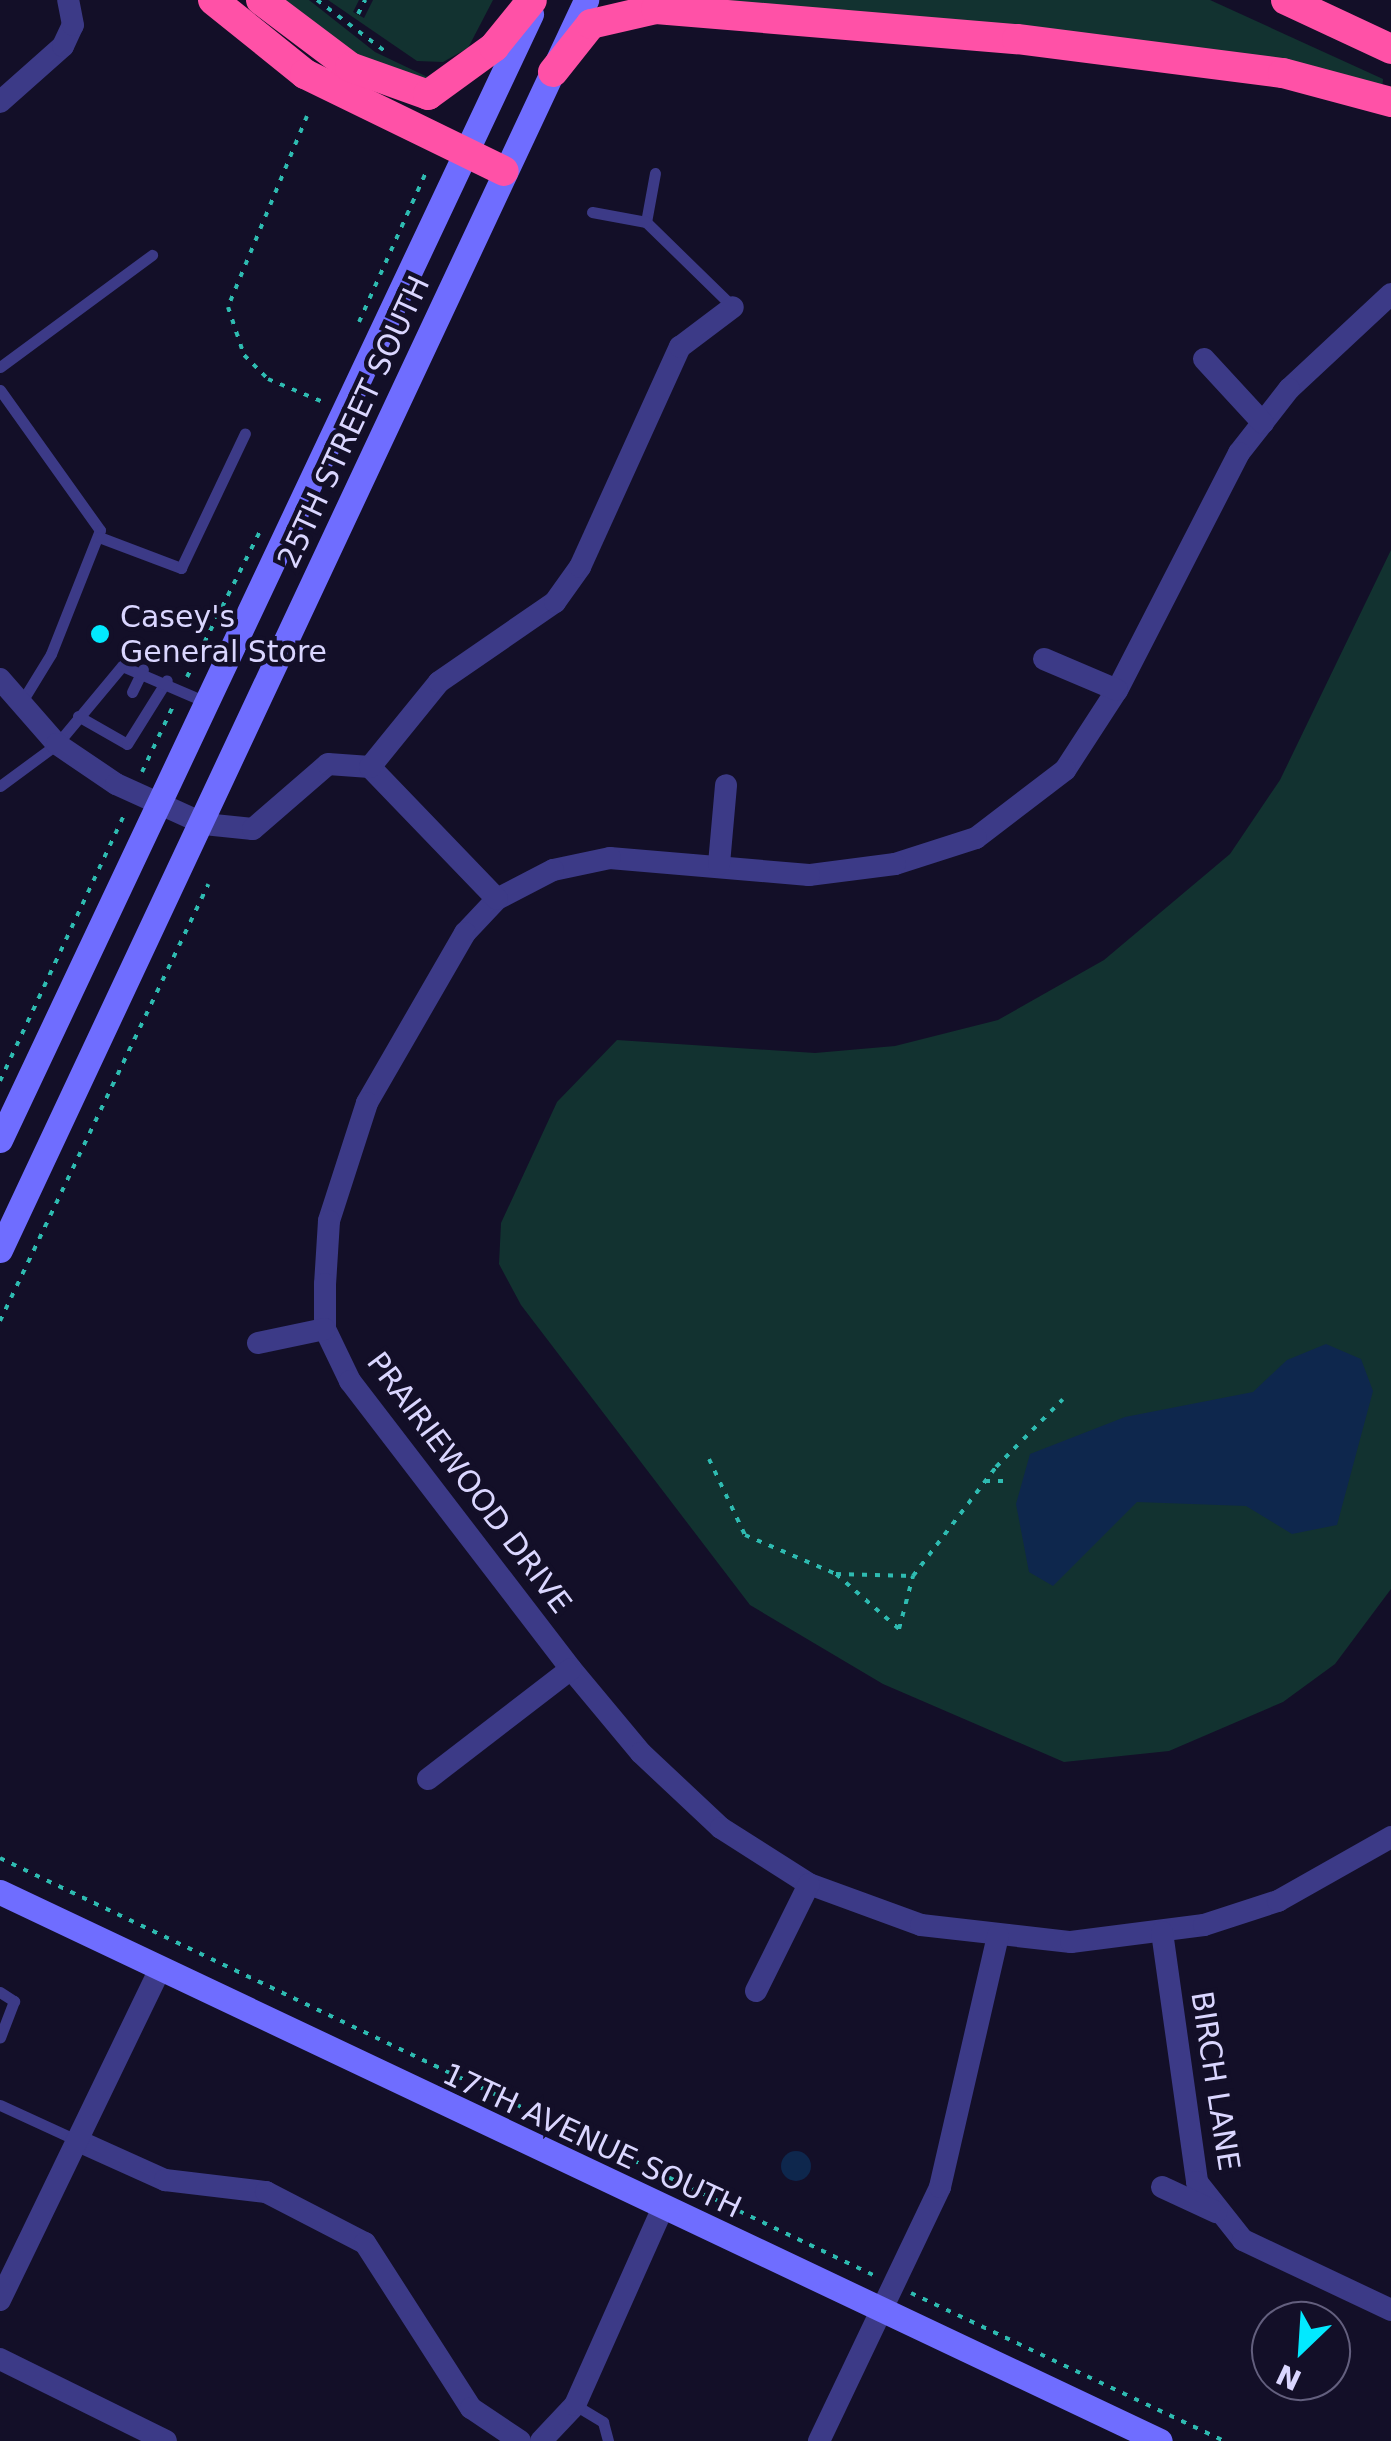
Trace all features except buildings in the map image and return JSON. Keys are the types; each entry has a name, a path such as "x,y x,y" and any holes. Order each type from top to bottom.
{"highway":[{"path":"213,0 305,74 463,157 504,172"},
{"path":"260,0 350,67 428,95 494,48 535,0"},
{"path":"1286,0 1391,49"},
{"path":"553,72 591,24 656,8 1036,41 1283,73 1391,102"}],"main road":[{"name":"25TH STREET SOUTH","path":"0,1140 210,704 535,0"},
{"name":"25TH STREET SOUTH","path":"0,1250 204,824 586,0"},
{"name":"17TH AVENUE SOUTH","path":"0,1892 662,2210 1160,2441"}],"street":[{"path":"0,102 53,61 73,25 68,0"},
{"name":"PRAIRIEWOOD DRIVE","path":"1391,294 1263,423 1212,498 1118,690 1065,770 976,838 895,864 809,875 720,864 610,858 554,870 497,900 423,1001 342,1163 328,1221 326,1328 350,1380 571,1669 641,1753 721,1828 809,1884 921,1924 1071,1942 1162,1932 1278,1901 1391,1837"},
{"path":"370,767 440,682 554,602 580,567 680,347 733,307"},
{"path":"1204,360 1263,423"},
{"path":"1044,659 1118,690"},
{"path":"0,679 57,744 133,793 204,824 253,829 328,764 370,767 497,900"},
{"path":"720,864 726,785"},
{"path":"258,1343 326,1328"},
{"path":"428,1780 571,1669"},
{"path":"756,1991 809,1884"},
{"name":"BIRCH LANE","path":"1162,1932 1196,2182 1216,2212 1243,2240 1391,2310"},
{"path":"819,2441 894,2285 964,2112 998,1936"},
{"path":"1,2297 159,1971"},
{"path":"76,2140 165,2180 266,2192 364,2243 471,2408 520,2441"},
{"path":"1162,2187 1216,2212"},
{"path":"541,2441 576,2405 662,2210"},
{"path":"0,2359 166,2441"}],"lane":[{"path":"646,222 656,173"},
{"path":"592,212 646,222 733,307"},
{"path":"0,367 152,255"},
{"path":"0,390 99,537 181,568 245,433"},
{"path":"21,703 99,537"},
{"path":"0,786 57,744 122,666 143,669 210,704"},
{"path":"132,692 143,669"},
{"path":"78,716 136,738 167,680"},
{"path":"0,1992 14,2002 0,2037"},
{"path":"0,2105 76,2140"},
{"path":"576,2405 603,2422 608,2441"}],"path":[{"path":"318,0 402,61"},
{"path":"358,14 365,0"},
{"path":"307,116 228,307 244,355 268,379 323,402"},
{"path":"355,331 426,172"},
{"path":"314,419 331,384"},
{"path":"0,1080 182,688 264,522"},
{"path":"0,1321 208,884"},
{"path":"709,1459 745,1535 836,1574 898,1629 913,1576 984,1481 1062,1399"},
{"path":"984,1481 1009,1481"},
{"path":"836,1574 913,1576"},
{"path":"0,1858 1224,2441"}],"green space":[{"path":"273,0 309,0 375,52 438,82 385,73"},
{"path":"328,0 359,0 353,12 364,18 373,0 493,0 468,48 443,62 417,61"},
{"path":"667,0 1210,0 1383,79 1382,91"},
{"path":"1391,550 1391,1589 1335,1664 1283,1702 1169,1751 1064,1762 883,1684 750,1605 521,1305 499,1264 501,1223 557,1102 617,1040 815,1053 895,1046 998,1020 1104,960 1230,854 1280,780"}],"water":[{"path":"1326,1344 1361,1359 1373,1391 1337,1525 1292,1534 1246,1506 1137,1502 1053,1586 1029,1572 1016,1504 1030,1454 1125,1417 1253,1392 1287,1360"},
{"path":"796,2151 806,2156 811,2166 806,2176 796,2181 786,2176 781,2166 786,2156"}],"place":[{"name":"Casey's General Store","path":"100,634"}]}
